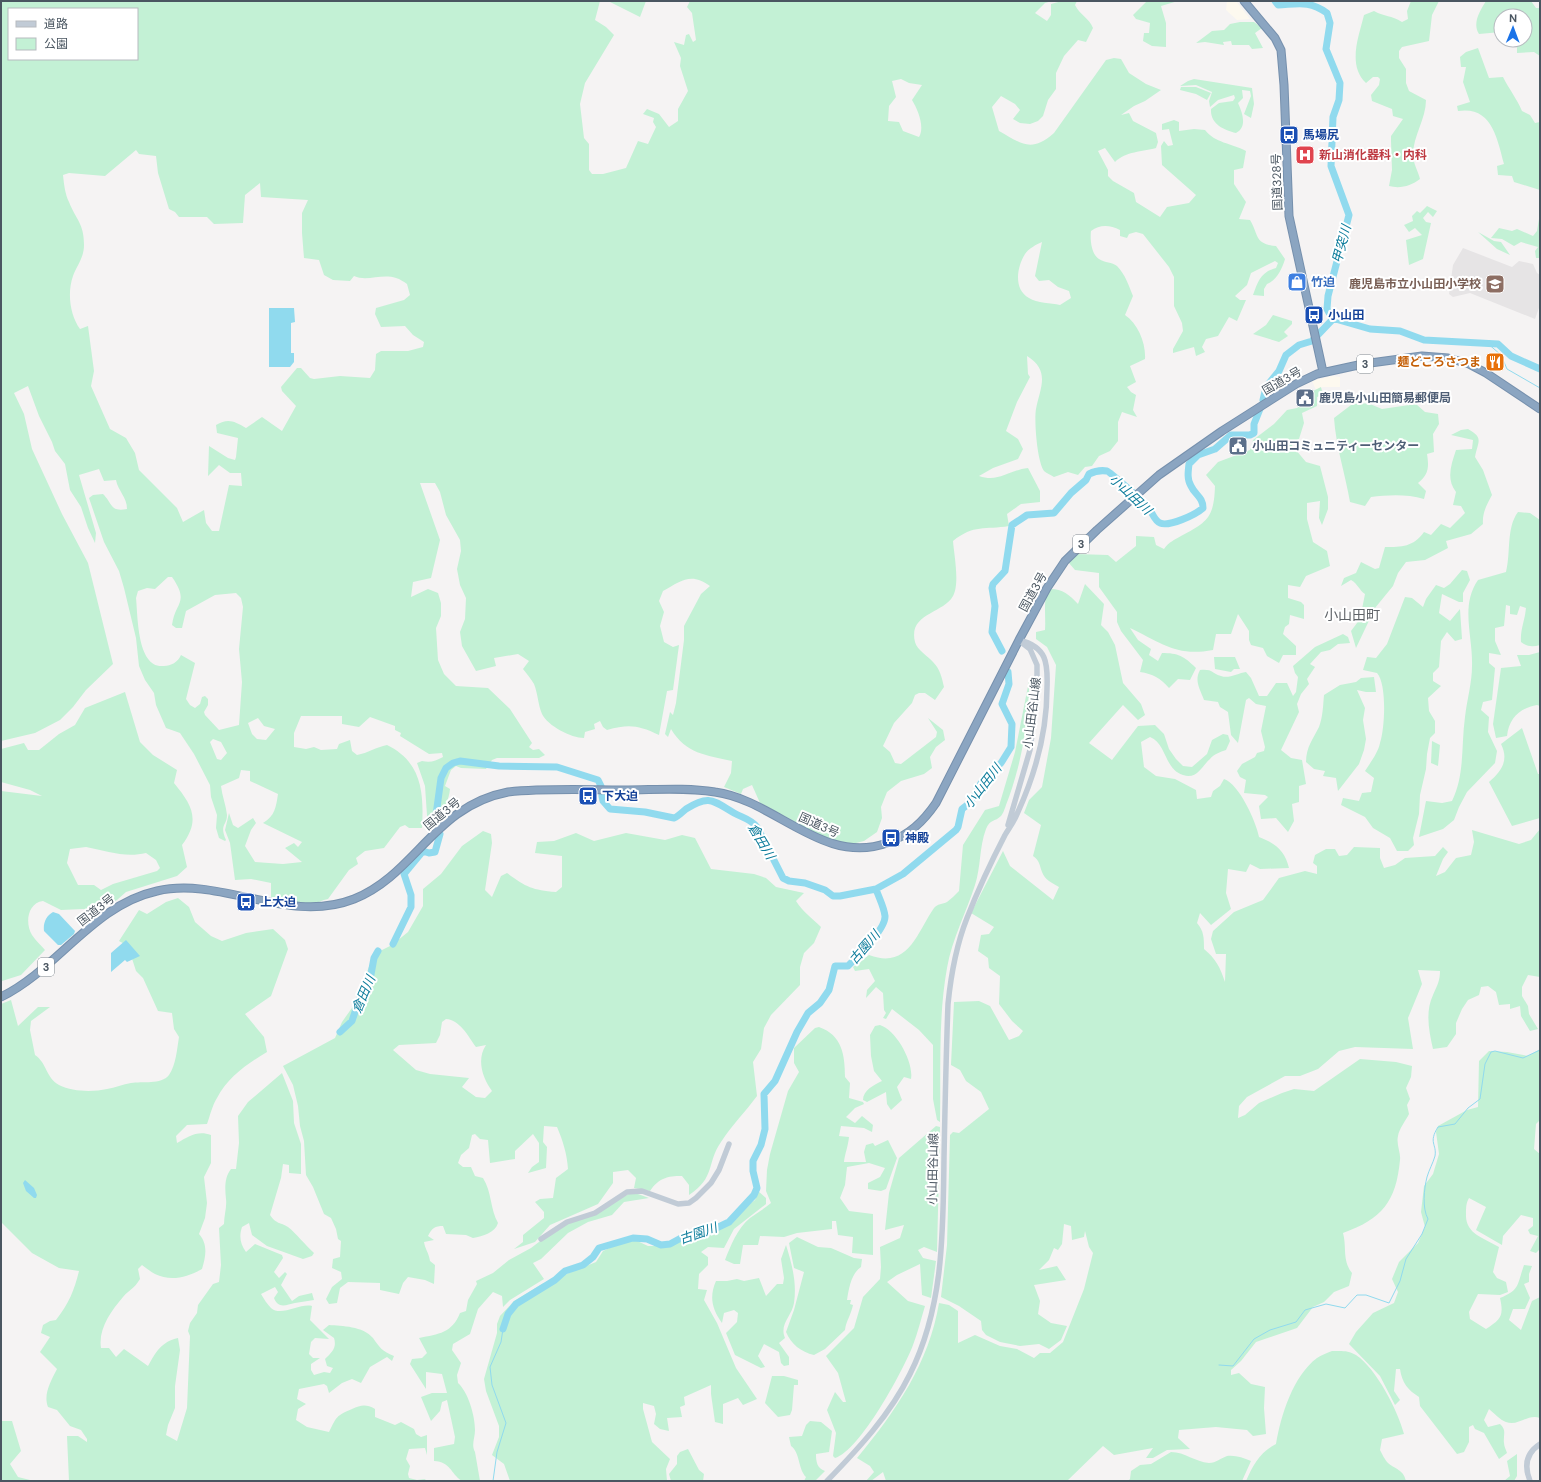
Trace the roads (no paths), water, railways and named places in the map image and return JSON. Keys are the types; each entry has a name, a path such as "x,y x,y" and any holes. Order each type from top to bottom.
{"highway":[{"name":"国道328号","path":"1244,1 1275,38 1281,50 1285,90 1289,216 1323,372"},
{"name":"国道3号","path":"1,997 29,981 108,913 133,898 158,890 190,888 305,907 326,907 342,903 363,895 382,883 438,830 463,809 483,799 508,792 669,790 717,792 740,799 830,843 842,847 862,848 885,844 911,831 921,822 936,803 1019,640 1047,588 1065,561 1133,497 1172,464 1296,384 1323,372 1407,357 1448,358 1469,364 1486,373 1540,409"}],"main road":[{"name":"小山田谷山線","path":"827,1481 865,1440 892,1404 913,1367 931,1321 939,1281 942,1242 946,1047 950,981 958,944 967,917 1006,834 1017,816 1035,770 1044,729 1048,668 1044,656 1030,643 1019,640"},
{"name":"小山田谷山線","path":"1006,834 1030,750 1037,695 1037,664 1030,649 1019,640"},
{"path":"541,1239 567,1222 595,1213 627,1192 642,1192 678,1204 688,1203 696,1198 711,1183 719,1170 729,1144"},
{"path":"1530,1481 1526,1469 1527,1460 1533,1449 1540,1444"}],"water":[{"path":"269,308 294,308 295,322 291,323 291,353 294,353 294,362 290,367 269,367"},
{"path":"53,912 59,914 75,931 74,934 61,945 58,945 44,931 46,920"},
{"path":"126,940 140,956 127,962 125,960 111,972 111,953"},
{"path":"25,1180 34,1188 37,1195 36,1198 26,1191 23,1183"}],"waterway":[{"name":"甲突川","path":"1275,1 1278,5 1309,4 1315,6 1327,13 1330,23 1326,49 1340,83 1339,100 1333,117 1331,166 1349,215 1328,296 1327,309 1332,318 1370,329 1400,331 1424,340 1498,344 1511,356 1540,369"},
{"name":"小山田川","path":"1263,400 1266,387 1279,371 1286,355 1299,345 1312,341 1333,319"},
{"path":"1486,342 1501,355 1507,369 1540,388"},
{"name":"小山田川","path":"1002,651 992,632 995,606 992,588 993,584 1005,571 1012,525 1027,515 1054,513 1071,493 1086,480 1089,474 1100,471 1107,471 1127,487 1147,506 1158,522 1164,524 1188,517 1203,508 1202,501 1189,481 1189,464 1198,455 1215,449 1231,435 1250,435 1254,433 1254,424 1260,409"},
{"name":"倉田川","path":"602,796 603,801 610,809 645,812 674,818 694,804 711,801 755,824 783,878 789,881 805,883 825,890 833,896 876,889 903,874 956,830 962,809 971,802 982,781 1001,763 1011,747 1012,724 1002,704 1009,684 1008,672"},
{"name":"倉田川","path":"437,823 436,815 441,778 446,768 453,763 460,761 499,766 557,767 598,780 601,786"},
{"name":"倉田川","path":"393,944 411,907 411,895 404,874 423,851 429,853 435,852 440,834"},
{"name":"古園川","path":"503,1329 508,1314 516,1304 555,1280 565,1271 583,1265 593,1257 599,1248 633,1238 647,1239 661,1245 670,1244 681,1238 708,1232 729,1222 754,1195 757,1188 753,1171 753,1161 761,1145 765,1129 764,1094 775,1081 797,1032 808,1013 820,1003 829,990 835,966 848,966 881,928 885,916 883,906 876,889"},
{"name":"倉田川","path":"340,1032 352,1021 362,991 369,985 374,958 378,951"},
{"path":"1219,1365 1233,1366 1254,1339 1270,1330 1296,1322 1305,1310 1326,1304 1345,1308 1357,1295 1366,1295 1389,1303 1400,1281 1406,1259 1422,1234 1428,1219 1424,1204 1424,1193 1427,1177 1435,1156 1433,1140 1435,1132 1438,1127 1455,1124 1468,1108 1480,1099 1485,1064 1491,1052 1495,1051 1523,1058 1540,1050"},
{"path":"493,1481 497,1452 506,1423 492,1385 490,1367 501,1342 503,1329"}],"place":[{"name":"馬場尻","path":"1289,135"},
{"name":"新山消化器科・内科","path":"1305,155"},
{"name":"竹迫","path":"1297,282"},
{"name":"鹿児島市立小山田小学校","path":"1495,284"},
{"name":"小山田","path":"1314,315"},
{"name":"麺どころさつま","path":"1495,362"},
{"name":"鹿児島小山田簡易郵便局","path":"1305,398"},
{"name":"小山田コミュニティーセンター","path":"1238,446"},
{"name":"下大迫","path":"588,796"},
{"name":"神殿","path":"891,838"},
{"name":"上大迫","path":"246,902"}],"district":[{"name":"小山田町","path":"1352,615"}]}
